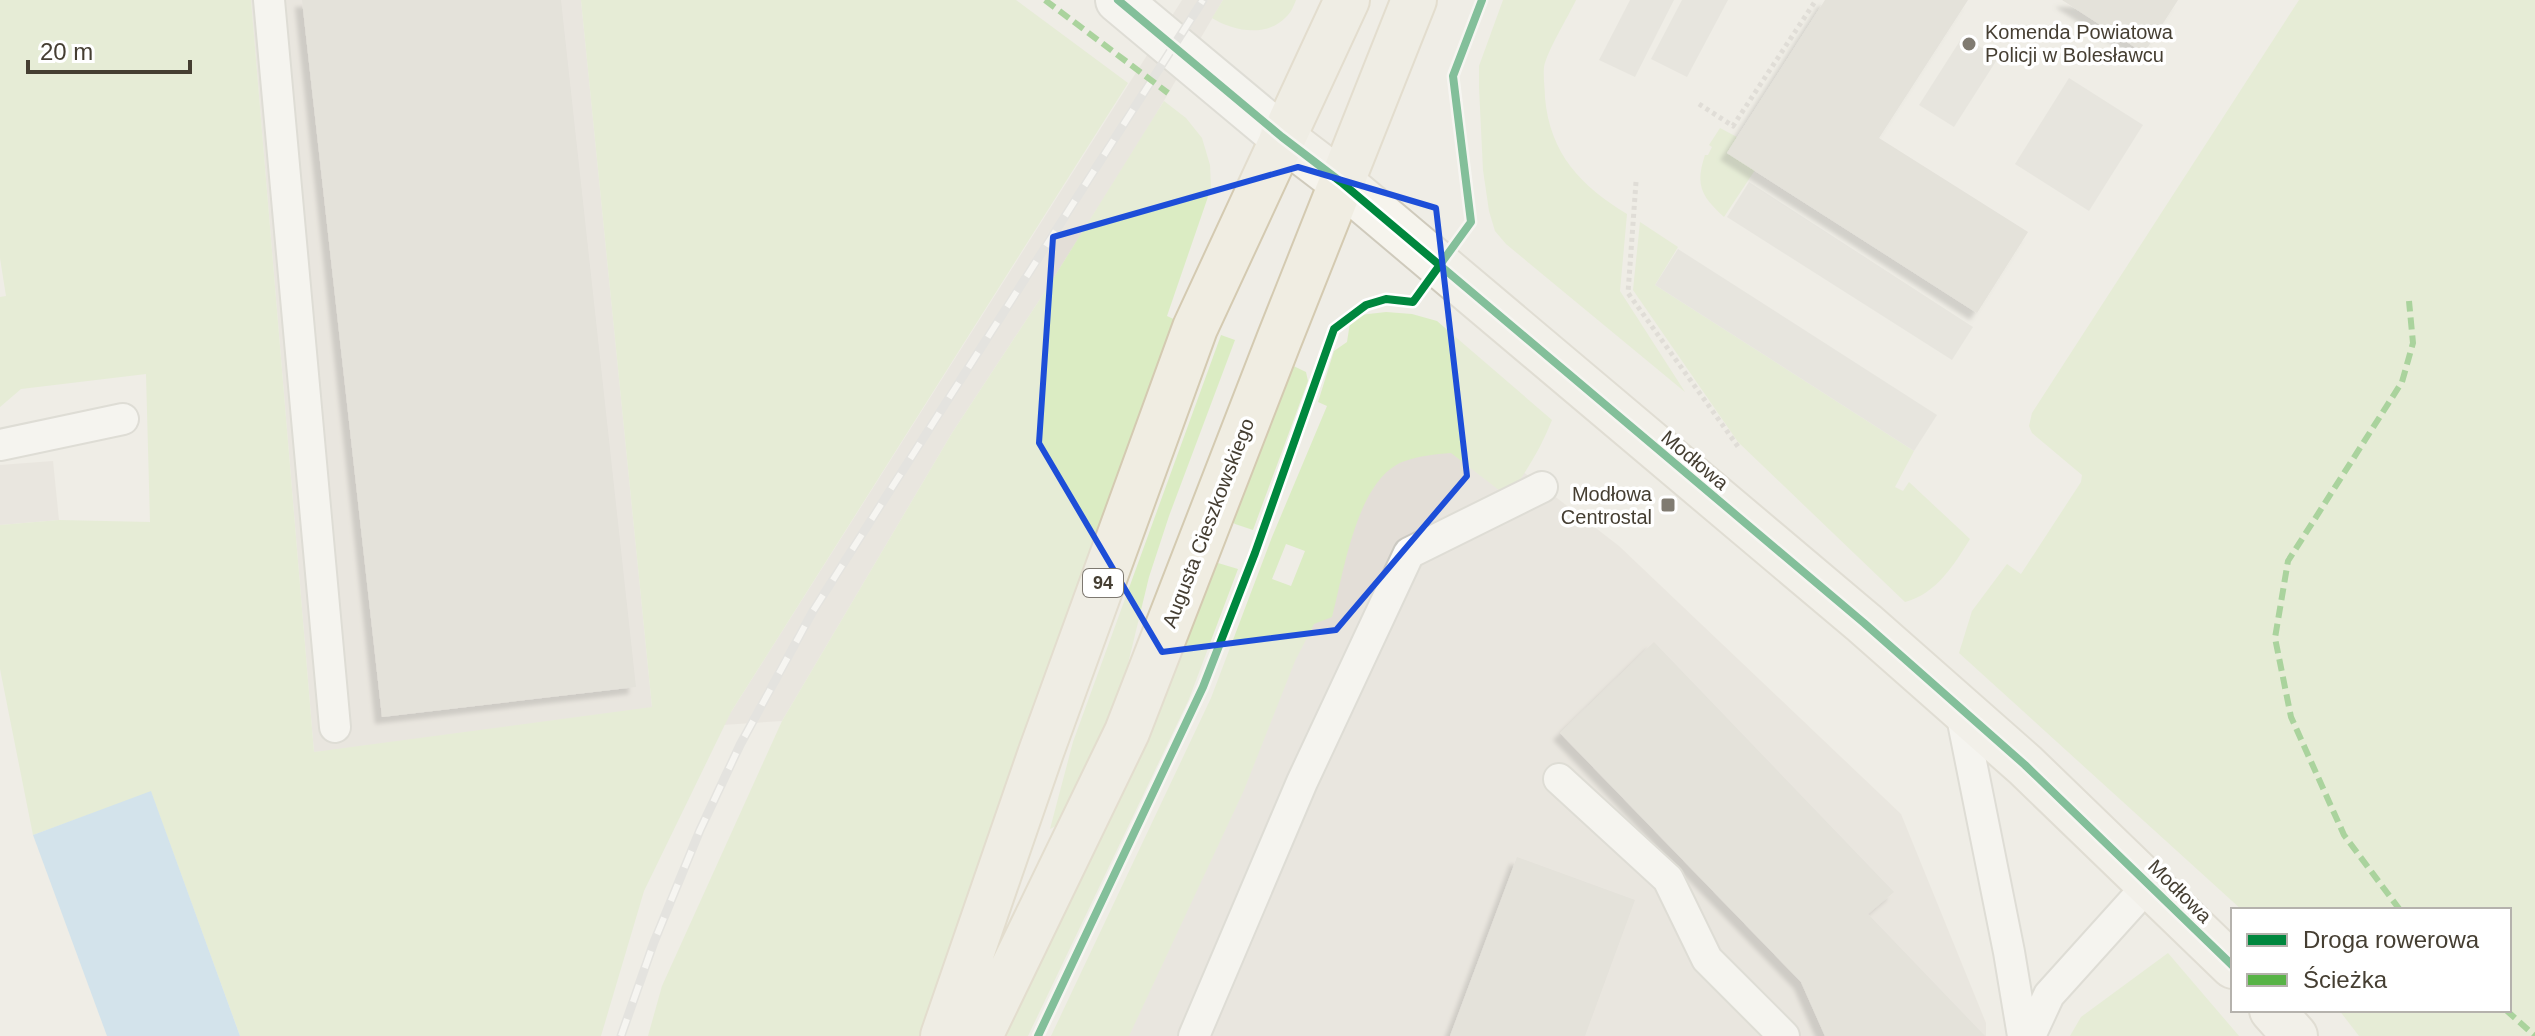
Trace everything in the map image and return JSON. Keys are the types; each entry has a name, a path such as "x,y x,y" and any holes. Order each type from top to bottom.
{"main road":[{"name":"94","path":"943,1036 1046,737 1195,328 1347,0"},
{"name":"Augusta Cieszkowskiego","path":"980,1036 1127,732 1414,0"}],"street":[{"name":"Modłowa","path":"1118,0 1282,137 1341,182 1864,623 2025,765 2231,964"},
{"path":"2274,1012 2295,1036"}],"lane":[{"path":"269,0 335,727"},
{"path":"0,445 123,419"},
{"path":"1194,1036 1302,782 1409,553 1542,487"},
{"path":"1960,707 2023,1036"},
{"path":"1559,779 1668,879 1707,959 1784,1036"},
{"path":"2030,1036 2049,995 2150,883"}],"path":[{"path":"1699,104 1733,126 1816,0"},
{"path":"1636,182 1628,293 1739,448"}],"highlighted area":[{"path":"1298,167 1436,208 1467,476 1336,630 1162,652 1039,443 1053,237"}],"shaded area":[{"path":"251,0 581,0 652,707 731,712 1182,0 1223,0 1145,133 952,433 782,721 314,752"},
{"path":"1630,0 1674,0 1635,77 1599,60"},
{"path":"1682,0 1728,0 1687,77 1651,59"},
{"path":"1963,36 1998,58 1954,127 1919,105"},
{"path":"2069,78 2143,125 2089,211 2015,164"},
{"path":"1749,182 1973,327 1952,360 1727,217"},
{"path":"1678,249 1937,415 1914,451 1655,285"},
{"path":"1434,403 1619,546 1901,814 1986,1023 1986,1036 1105,1036 1305,614 1333,538"},
{"path":"53,461 59,520 0,525 0,465"}],"green space":[{"path":"0,0 251,0 314,752 652,707 581,0 1016,0 1128,83 731,712 644,891 601,1036 240,1036 151,792 33,835 0,669 0,525 59,520 150,522 146,374 21,389 0,407 0,297 6,296 0,258"},
{"path":"1223,0 1296,0 1278,24 1249,30 1212,18"},
{"path":"1503,0 1576,0 1544,67 1545,98 1553,136 1582,180 1627,214 1620,291 1685,392 1506,244 1495,231 1483,170 1479,66"},
{"path":"2299,0 2535,0 2535,1036 2359,1036 2341,1012 2511,1012 2511,908 2240,908 1959,653 1972,611 2007,564 2021,574 2081,482 2082,475 2032,433 2029,426 2032,413"},
{"path":"1164,101 1186,118 1202,138 1210,165 1211,188 1167,316 1180,322 926,1036 648,1036 662,986 782,721 952,433"},
{"path":"1720,128 1737,137 1727,153 1755,170 1724,217 1705,196 1701,182 1705,155 1708,155 1712,147 1709,145"},
{"path":"1640,222 1678,247 1655,285 1914,451 1895,487 1903,491 1909,482 1970,539 1951,568 1935,585 1905,602 1738,442 1633,290"},
{"path":"1386,312 1412,314 1437,321 1552,420 1533,460 1508,497 1451,453 1402,462 1386,473 1373,488 1354,530 1332,617 1314,624 1295,661 1244,790 1129,1036 1051,1036 1211,698 1272,537 1327,406 1318,402 1334,351 1347,342 1351,316","holes":["1286,544 1305,551 1291,586 1272,579"]},
{"path":"1221,335 1235,340 1169,516 1149,577 1126,672 1103,739 1062,823 1050,829 1073,742"},
{"path":"1285,362 1306,372 1308,381 1253,530 1229,519"},
{"path":"1218,563 1238,569 1189,699 1028,1036 1002,1036 1215,565"},
{"path":"2168,953 2239,1036 2070,1036 2081,1017"}],"water":[{"path":"151,791 240,1036 107,1036 33,835"}],"building":[{"path":"302,0 561,0 636,687 382,717"},
{"path":"1825,0 1968,0 1879,138 2028,232 1977,313 1727,153"},
{"path":"2062,0 2178,0 2144,53"},
{"path":"1654,642 1894,892 1868,914 1985,1036 1825,1036 1801,982 1560,733"},
{"path":"1517,857 1635,900 1585,1036 1450,1036"}],"railway":[{"path":"621,1036 654,942 700,830 740,745 813,611 1203,0"}],"marked path":[{"path":"1045,0 1168,93"},
{"path":"2399,908 2344,835 2291,717 2275,638 2288,561 2402,382 2413,343 2409,301"},
{"path":"2508,1012 2535,1036"}],"cycle path":[{"path":"1118,0 1282,137 1341,182 1864,623 2025,765 2231,964"},
{"path":"1038,1036 1203,687 1255,553 1334,329 1366,305 1386,299 1413,302 1471,222 1453,76 1482,0"}],"place":[{"name":"Komenda Powiatowa Policji w Bolesławcu","path":"1969,44"},
{"name":"Modłowa Centrostal","path":"1668,505"}]}
